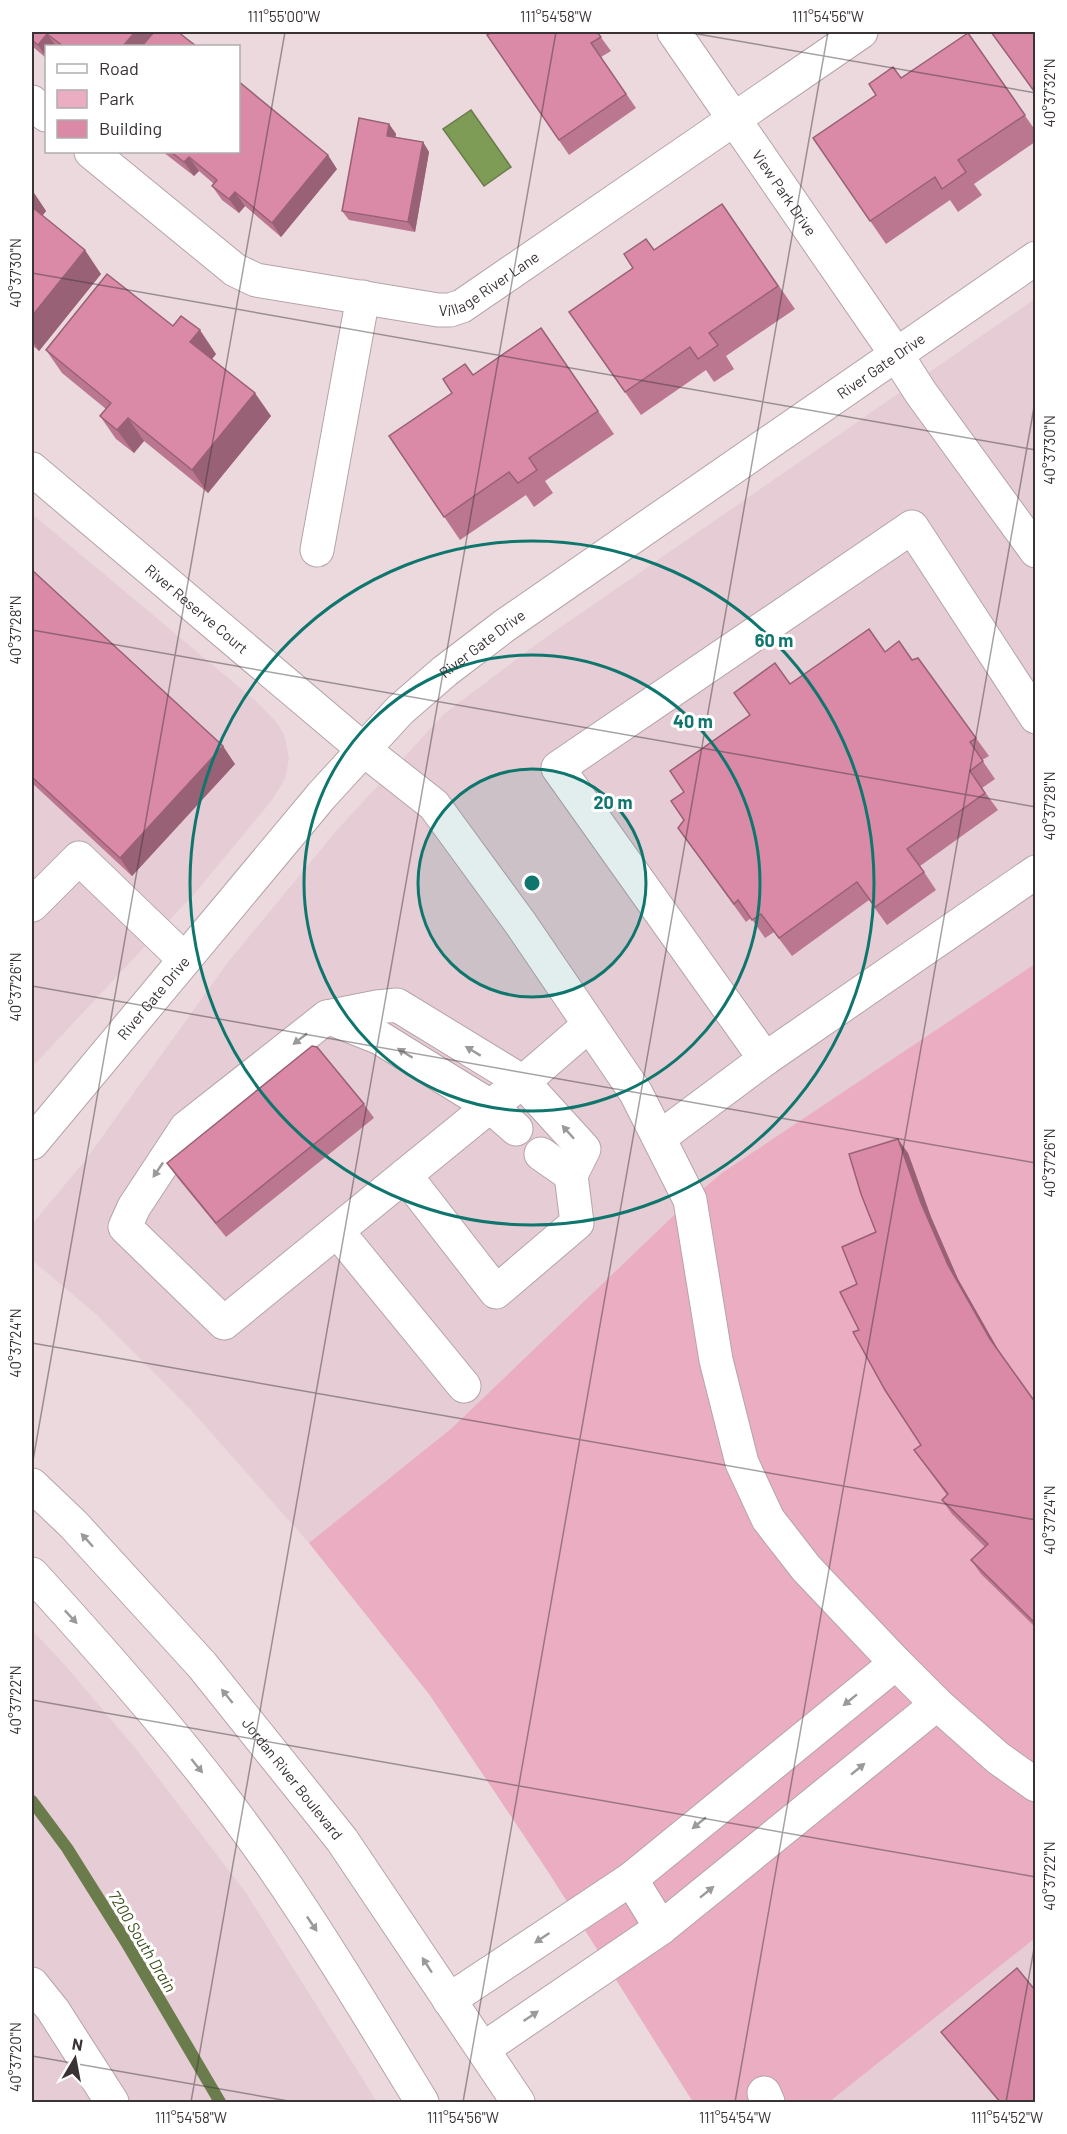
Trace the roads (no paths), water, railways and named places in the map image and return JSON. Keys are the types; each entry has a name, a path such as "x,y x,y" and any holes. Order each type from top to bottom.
{"street":[{"name":"View Park Drive","path":"674,32 921,393 1035,551"},
{"name":"Village River Lane","path":"92,153 245,276 256,280 438,310 450,310 462,306 861,32"},
{"path":"32,102 45,114"},
{"name":"River Gate Drive","path":"32,1143 184,958 363,749 422,690 495,633 1035,258"},
{"path":"317,550 363,297"},
{"name":"River Reserve Court","path":"32,469 363,749 434,806 521,924 636,1093 690,1200 716,1360 742,1463 768,1519 820,1583 937,1704 999,1758 1035,1785"},
{"path":"765,1059 558,768 912,527 1035,717"},
{"path":"32,905 79,858 184,958"},
{"path":"659,1138 765,1059 1035,872"},
{"path":"405,1175 495,1292 577,1223 571,1175 584,1149 523,1082 397,1005 377,1006 327,1017 186,1128 134,1207 125,1227 225,1323 405,1175 490,1106 523,1082 589,1025"},
{"path":"327,1017 380,1038 490,1106 516,1129"},
{"path":"541,1154 571,1175"},
{"path":"337,1231 464,1386"},
{"name":"Jordan River Boulevard","path":"32,1485 74,1525 202,1665 342,1840 518,2103"},
{"path":"32,1574 155,1715 213,1786 271,1863 329,1950 422,2103"},
{"path":"449,2000 631,1879 896,1663"},
{"path":"483,2049 661,1928 937,1704"},
{"path":"631,1879 661,1928"},
{"path":"32,1984 53,2010 112,2103"}],"waterway":[{"name":"7200 South Drain","path":"32,1801 67,1848 126,1942 220,2102"}]}
